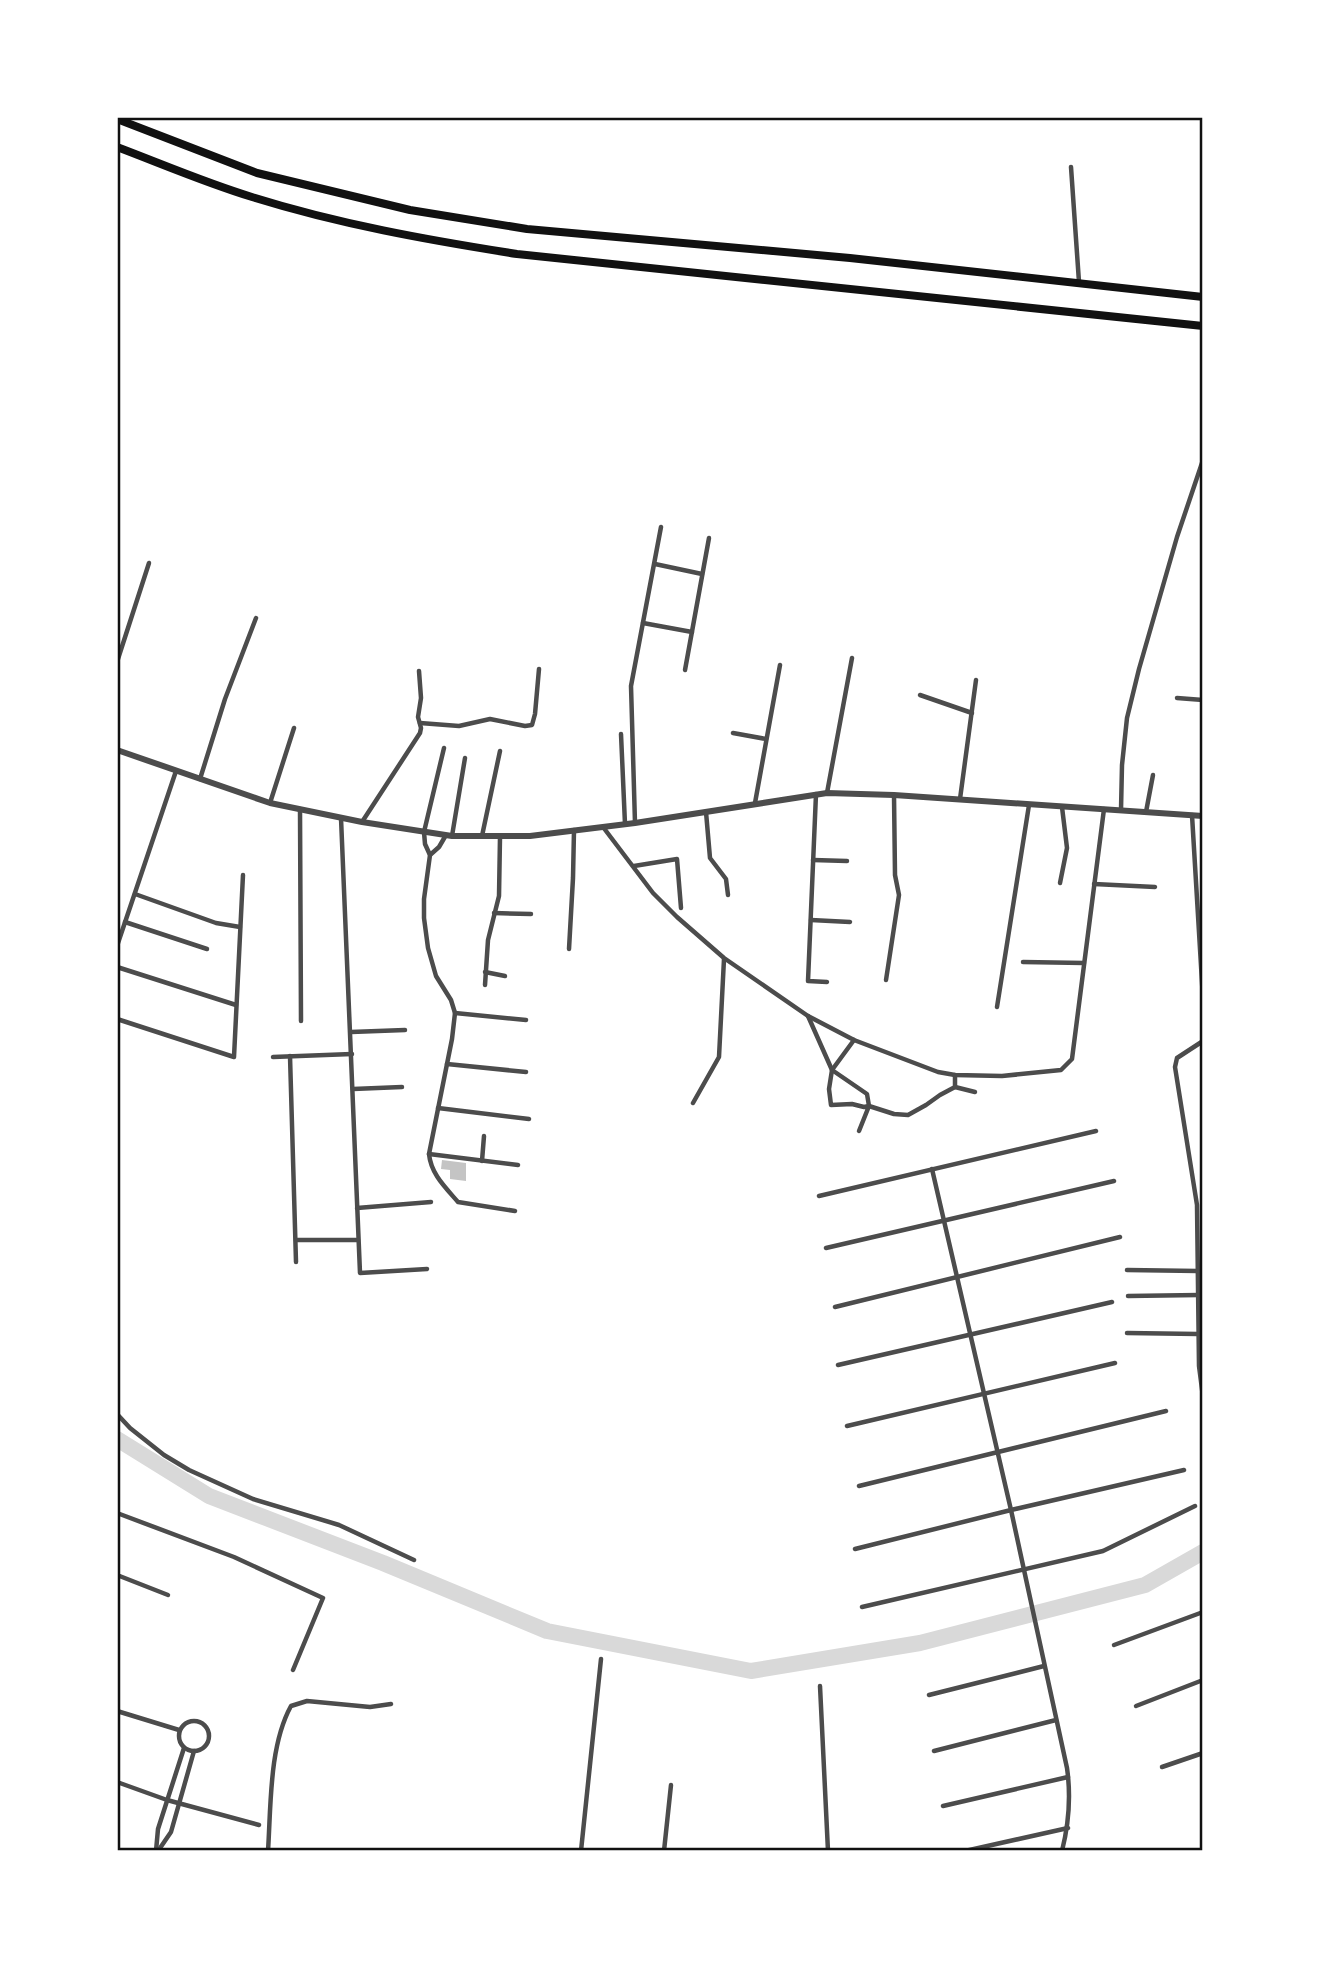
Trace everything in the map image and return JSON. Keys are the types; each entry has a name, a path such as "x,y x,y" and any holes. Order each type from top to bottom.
{"highway":[{"path":"124,120 257,173 423,212 527,229 840,257 1203,297"},
{"path":"117,147 252,197 437,242 517,254 1203,327"}],"street":[{"path":"136,126 140,117"},
{"path":"1071,167 1079,283"},
{"path":"1121,810 1127,718 1177,537 1203,460"},
{"path":"635,823 631,686 661,527"},
{"path":"685,670 709,538"},
{"path":"117,662 149,563"},
{"path":"655,564 702,574"},
{"path":"200,779 225,699 256,618"},
{"path":"643,623 692,632"},
{"path":"827,793 852,658"},
{"path":"755,803 779,665"},
{"path":"420,723 459,726 490,719 532,725 539,669"},
{"path":"362,822 421,730 418,717 421,698 419,671"},
{"path":"960,799 976,680"},
{"path":"920,695 972,713"},
{"path":"1177,698 1203,699"},
{"path":"270,803 294,728"},
{"path":"733,733 765,739"},
{"path":"621,734 625,824"},
{"path":"444,748 424,832 430,855 424,918 428,948 436,976 451,1000 455,1013 429,1154 433,1171 458,1202 514,1211"},
{"path":"117,750 270,803 449,836 530,836 635,823 827,793 960,799 1203,816"},
{"path":"482,837 500,751"},
{"path":"430,855 449,836 465,758"},
{"path":"117,946 176,771"},
{"path":"1146,812 1153,775"},
{"path":"816,794 808,981 827,982"},
{"path":"886,980 899,895 895,875 894,795"},
{"path":"997,1007 1029,804"},
{"path":"1060,883 1067,848 1062,806"},
{"path":"300,809 301,1021"},
{"path":"603,827 653,893 677,917 724,958 808,1016 853,1040 938,1072 1002,1076 1061,1070 1072,1059 1104,809"},
{"path":"706,811 710,858 726,879 728,895"},
{"path":"1192,815 1203,999"},
{"path":"341,818 360,1273 427,1269"},
{"path":"569,949 574,830"},
{"path":"485,985 488,940 499,895 500,837"},
{"path":"634,866 677,859 681,908"},
{"path":"813,860 847,860"},
{"path":"117,1019 234,1057 243,874"},
{"path":"1094,884 1156,887"},
{"path":"135,894 216,923 241,927"},
{"path":"494,913 531,914"},
{"path":"811,920 850,922"},
{"path":"125,922 207,950"},
{"path":"693,1103 719,1057 724,958"},
{"path":"1023,961 1084,963"},
{"path":"117,967 236,1005"},
{"path":"485,972 505,976"},
{"path":"455,1013 526,1020"},
{"path":"808,1016 832,1070 867,1094 869,1106 859,1131"},
{"path":"351,1031 405,1030"},
{"path":"853,1040 832,1070 829,1090 831,1105 869,1106 894,1114 908,1115 955,1087 975,1092"},
{"path":"1203,1041 1177,1058 1175,1066 1197,1205 1201,1302 1198,1334 1203,1397"},
{"path":"274,1057 352,1054"},
{"path":"290,1056 296,1262"},
{"path":"447,1064 526,1072"},
{"path":"955,1075 955,1087"},
{"path":"353,1089 402,1087"},
{"path":"438,1108 529,1119"},
{"path":"819,1196 1096,1131"},
{"path":"482,1161 484,1136"},
{"path":"429,1154 517,1166"},
{"path":"932,1169 998,1451 1068,1777 1068,1828 1062,1851"},
{"path":"826,1248 1114,1181"},
{"path":"357,1208 431,1202"},
{"path":"835,1307 1120,1237"},
{"path":"296,1240 358,1240"},
{"path":"1127,1270 1198,1271"},
{"path":"1128,1296 1199,1295"},
{"path":"838,1365 1112,1301"},
{"path":"1127,1333 1198,1334"},
{"path":"847,1426 1115,1363"},
{"path":"859,1486 1166,1411"},
{"path":"117,1415 164,1455 189,1470 253,1499 339,1525 414,1560"},
{"path":"855,1549 1184,1470"},
{"path":"862,1607 1103,1550 1195,1506"},
{"path":"117,1513 234,1557 323,1598 293,1670"},
{"path":"117,1575 168,1595"},
{"path":"1114,1645 1203,1612"},
{"path":"581,1851 601,1659"},
{"path":"929,1695 1044,1666"},
{"path":"1136,1706 1203,1681"},
{"path":"820,1686 828,1851"},
{"path":"268,1851 274,1761 285,1717 291,1706 307,1701 370,1707 391,1704"},
{"path":"117,1712 180,1731"},
{"path":"934,1751 1056,1720"},
{"path":"190,1721 205,1725 209,1735 206,1746 194,1751 184,1748 178,1737 182,1726 190,1721"},
{"path":"157,1851 158,1829 184,1748"},
{"path":"157,1851 171,1832 194,1751"},
{"path":"1162,1767 1203,1753"},
{"path":"943,1806 1068,1777"},
{"path":"117,1782 180,1804 258,1825"},
{"path":"664,1851 671,1785"},
{"path":"965,1851 1068,1828"}],"building":[{"path":"442,1160 466,1163 466,1181 450,1179 450,1170 441,1169"}],"waterway":[{"path":"117,1439 209,1496 383,1563 547,1631 751,1671 920,1643 1145,1585 1203,1552"}]}
